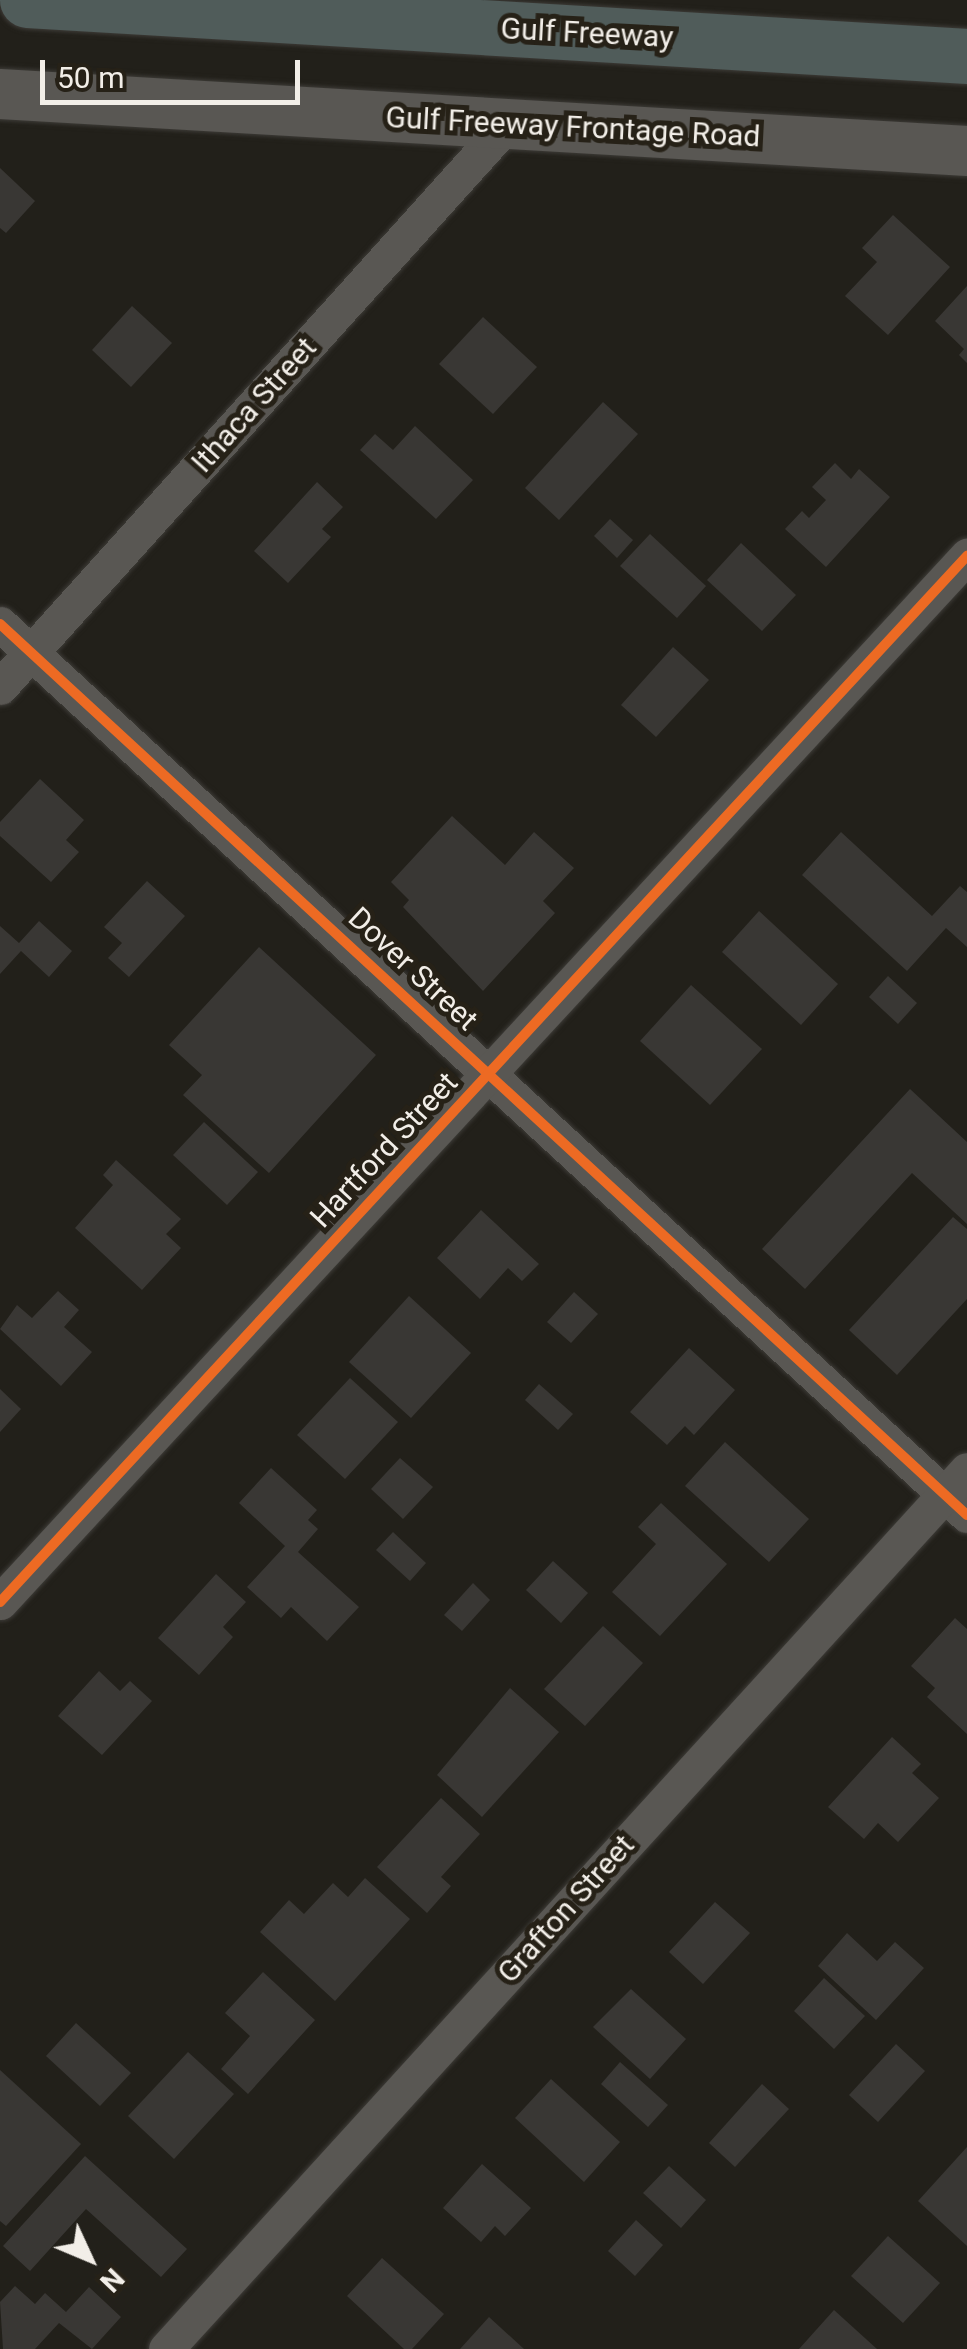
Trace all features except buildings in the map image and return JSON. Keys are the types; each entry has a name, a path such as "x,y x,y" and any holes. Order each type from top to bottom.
{"highway":[{"name":"Gulf Freeway","path":"28,0 967,56"}],"main road":[{"name":"Gulf Freeway Frontage Road","path":"0,94 967,151"}],"street":[{"name":"Ithaca Street","path":"0,687 508,122"},
{"name":"Hartford Street","path":"0,1602 967,556"},
{"name":"Dover Street","path":"0,624 489,1073 960,1493"},
{"name":"Grafton Street","path":"166,2349 960,1493"}],"cycle path":[{"path":"0,1602 967,556"},
{"path":"0,624 967,1515"}]}
